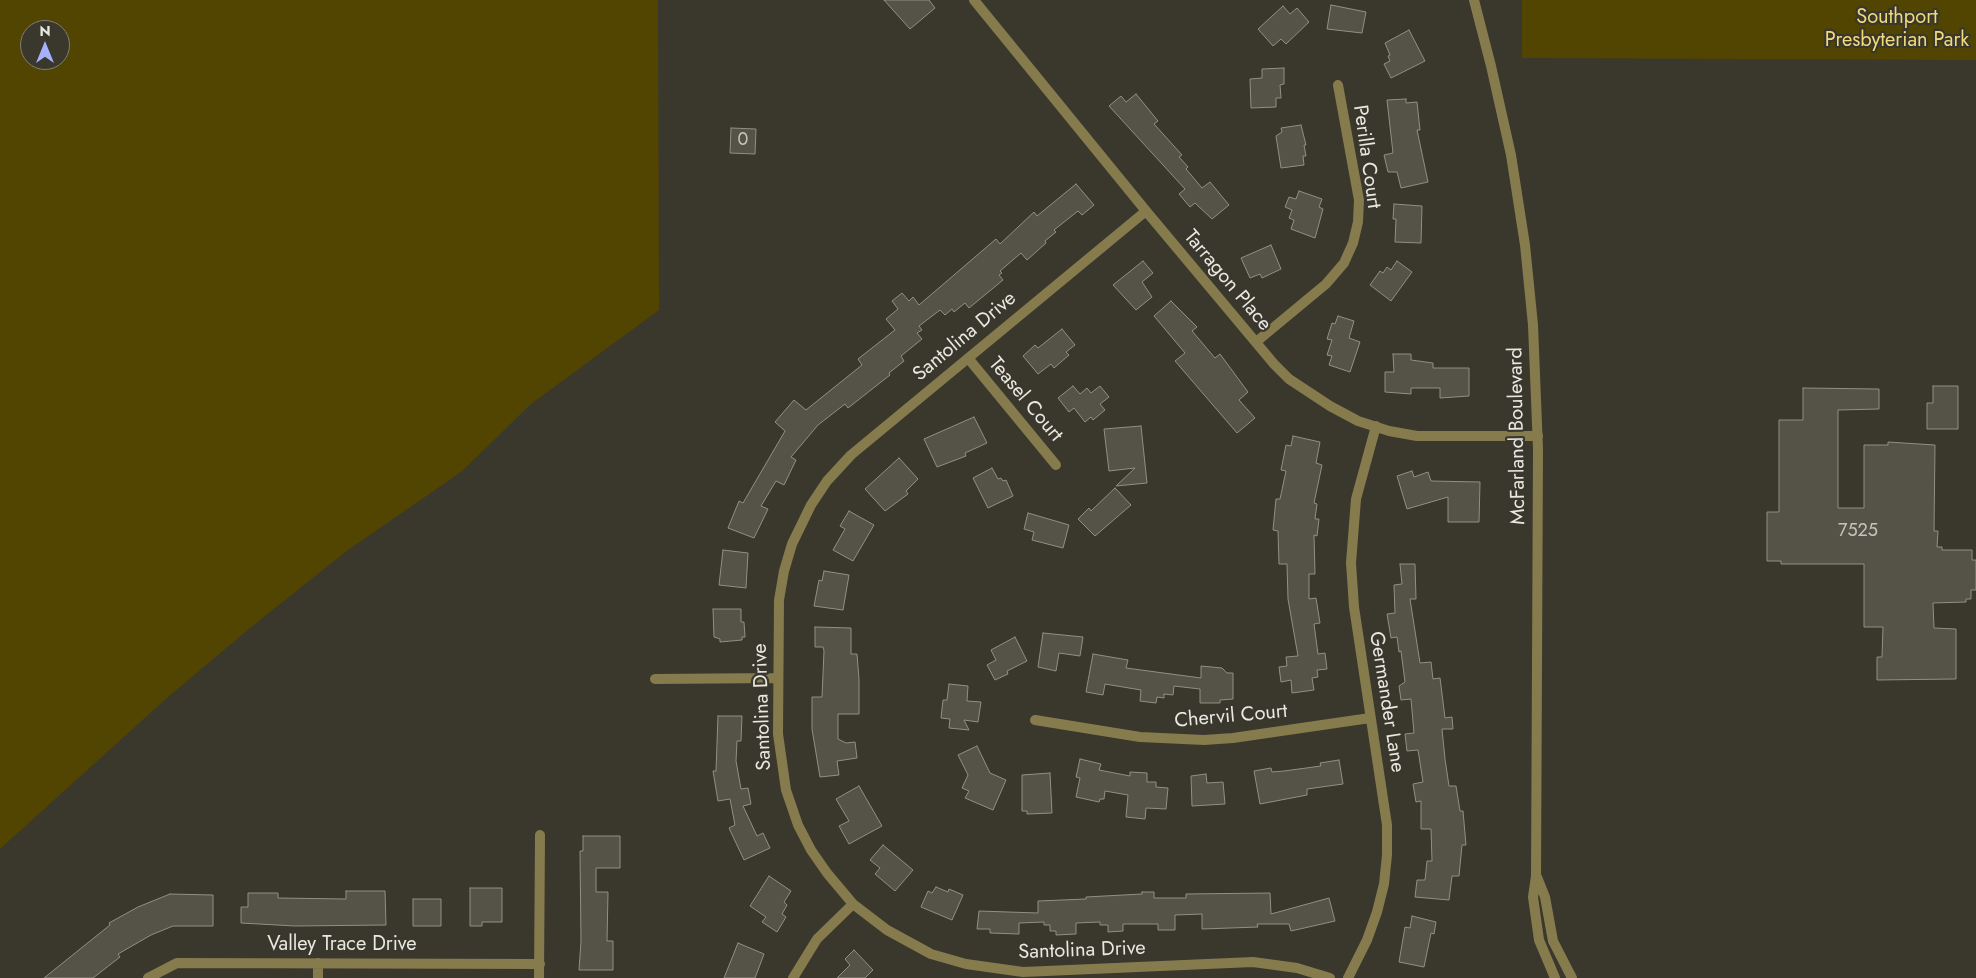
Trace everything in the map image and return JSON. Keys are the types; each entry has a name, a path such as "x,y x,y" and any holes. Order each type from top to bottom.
{"street":[{"name":"Tarragon Place","path":"974,0 1146,211 1283,374 1305,391 1358,420 1416,436 1538,436"},
{"name":"McFarland Boulevard","path":"1474,0 1498,93 1518,200 1534,340 1538,436 1536,876 1534,897 1536,925 1544,957 1555,978"},
{"name":"Perilla Court","path":"1256,342 1336,274 1350,250 1355,236 1359,216 1358,194 1338,85"},
{"name":"Santolina Drive","path":"1146,211 851,454 827,481 811,505 792,544 781,585 778,614 780,755 790,804 811,850 827,874 853,904 887,930 932,954 966,964 1023,975 1253,962 1297,968 1330,978"},
{"name":"Teasel Court","path":"968,358 1056,464"},
{"name":"Germander Lane","path":"1348,978 1375,919 1386,869 1386,825 1354,607 1351,563 1356,499 1376,426"},
{"path":"656,679 778,678"},
{"name":"Chervil Court","path":"1035,720 1140,737 1204,740 1233,738 1370,718"},
{"path":"539,978 540,835"},
{"name":"McFarland Boulevard","path":"1536,876 1544,897 1554,941 1572,978"},
{"path":"793,978 817,939 853,904"},
{"name":"Valley Trace Drive","path":"148,978 177,963 540,964"},
{"path":"318,963 318,978"}],"green space":[{"path":"0,0 658,0 659,310 531,404 461,472 348,550 250,628 168,697 0,849"},
{"name":"Southport Presbyterian Park","path":"1522,0 1976,0 1976,60 1522,58"}],"building":[{"path":"884,0 929,0 935,8 910,29"},
{"path":"1331,5 1366,12 1362,33 1327,29"},
{"path":"1283,6 1290,14 1297,8 1309,22 1286,44 1281,39 1273,46 1258,29"},
{"path":"1409,30 1425,61 1391,78 1384,64 1390,61 1388,56 1390,55 1385,43"},
{"path":"1284,68 1284,84 1280,85 1281,98 1276,98 1276,107 1251,108 1250,79 1262,78 1262,69"},
{"path":"1136,94 1158,121 1154,124 1182,155 1179,157 1188,167 1186,169 1202,188 1210,182 1229,205 1212,219 1195,203 1190,207 1179,194 1185,189 1109,106 1121,96 1126,102"},
{"path":"1406,99 1406,103 1417,102 1420,130 1417,130 1428,182 1401,188 1397,172 1388,172 1384,155 1393,153 1387,100"},
{"path":"1301,125 1306,145 1304,145 1306,156 1303,156 1304,165 1281,168 1276,136 1282,132 1281,128"},
{"path":"731,128 756,129 755,154 730,153"},
{"path":"1076,184 1094,205 1082,215 1078,211 1054,230 1056,232 1027,260 1021,253 1000,271 1002,273 999,275 1003,280 969,308 965,303 954,312 952,309 945,315 940,310 919,326 922,330 917,333 922,339 901,356 904,361 889,373 890,375 848,408 845,404 818,425 791,457 796,460 784,485 776,481 761,506 768,509 754,538 728,528 739,501 743,503 785,431 775,422 794,400 806,410 862,365 858,359 895,330 886,319 898,309 892,301 902,293 909,301 913,297 919,305 996,239 1000,244 1034,212 1037,216"},
{"path":"1299,191 1322,199 1319,207 1323,209 1315,238 1291,229 1294,220 1289,218 1292,210 1285,207 1289,197 1296,199"},
{"path":"1394,204 1422,206 1421,243 1395,242 1396,219 1393,219"},
{"path":"1271,245 1281,269 1262,278 1260,274 1250,278 1241,258"},
{"path":"1143,261 1153,273 1142,282 1152,297 1136,310 1113,285"},
{"path":"1397,261 1412,272 1391,301 1370,285 1380,271 1383,273 1387,267 1391,270"},
{"path":"1171,301 1197,327 1192,331 1215,358 1220,354 1248,392 1239,400 1255,418 1237,433 1175,361 1185,353 1154,316"},
{"path":"1338,316 1354,321 1349,338 1360,342 1350,372 1329,365 1332,356 1327,355 1332,340 1327,339 1332,323 1335,324"},
{"path":"1062,329 1075,345 1066,352 1069,355 1054,368 1051,364 1038,374 1023,356 1035,345 1038,348"},
{"path":"1393,354 1411,354 1411,360 1433,363 1433,368 1469,368 1469,396 1440,398 1440,388 1411,388 1411,394 1385,392 1385,372 1394,372"},
{"path":"1073,386 1080,394 1087,388 1091,393 1100,386 1109,397 1100,404 1105,410 1093,420 1091,417 1085,422 1074,408 1069,412 1058,398"},
{"path":"1933,386 1958,386 1958,429 1927,429 1927,403 1933,403"},
{"path":"1803,388 1879,389 1879,409 1838,410 1838,508 1864,508 1864,445 1888,445 1888,442 1935,445 1934,531 1938,531 1937,547 1942,547 1942,550 1972,550 1972,560 1976,560 1976,590 1971,590 1971,599 1966,599 1966,602 1933,603 1934,628 1956,629 1956,679 1877,680 1877,657 1882,657 1883,627 1864,627 1864,564 1781,564 1781,561 1767,561 1767,512 1779,512 1779,420 1803,420"},
{"path":"974,417 987,443 965,453 966,456 937,467 924,439"},
{"path":"1141,426 1147,483 1116,486 1135,468 1109,471 1104,429"},
{"path":"1293,436 1320,442 1316,463 1322,465 1314,503 1317,504 1315,519 1319,519 1317,536 1314,535 1315,574 1309,574 1309,599 1316,598 1320,623 1314,624 1318,654 1325,653 1327,669 1317,670 1318,677 1312,678 1314,690 1292,693 1291,680 1281,682 1279,667 1287,666 1286,657 1298,656 1288,599 1287,564 1279,564 1278,531 1273,530 1276,499 1280,499 1286,471 1281,470 1286,445 1291,446"},
{"path":"899,458 918,479 906,491 908,494 885,511 865,489"},
{"path":"992,468 998,479 1006,480 1013,496 988,508 973,478"},
{"path":"1412,471 1414,477 1428,472 1431,481 1480,482 1479,522 1448,522 1448,497 1407,509 1397,476"},
{"path":"1115,488 1131,505 1095,536 1078,519 1089,508 1091,511"},
{"path":"849,511 874,525 853,561 833,550 845,529 840,526"},
{"path":"1028,513 1069,525 1063,548 1032,540 1034,532 1024,529"},
{"path":"723,550 748,553 746,588 719,585"},
{"path":"1400,564 1415,564 1416,599 1410,599 1420,663 1431,662 1433,679 1440,678 1445,718 1452,717 1453,729 1442,729 1445,759 1449,786 1456,786 1460,811 1463,811 1466,845 1462,845 1459,876 1452,876 1449,900 1415,897 1417,880 1425,880 1427,861 1432,861 1431,829 1421,829 1421,801 1416,802 1413,784 1423,782 1418,750 1407,751 1405,734 1414,733 1411,699 1401,700 1399,686 1405,682 1401,651 1399,652 1397,637 1391,638 1387,614 1395,613 1394,585 1402,584"},
{"path":"824,571 849,575 843,610 814,606 819,580 822,581"},
{"path":"713,609 741,609 741,622 744,622 745,637 742,637 742,640 720,642 720,639 714,637"},
{"path":"815,627 851,628 851,654 857,654 859,679 859,714 838,714 838,739 846,743 855,742 857,758 837,761 839,775 820,777 812,729 812,697 822,697 824,651 823,647 815,647"},
{"path":"1043,633 1083,637 1080,656 1059,653 1056,671 1038,667"},
{"path":"1015,637 1027,661 1007,671 1008,674 995,680 987,665 996,660 991,650"},
{"path":"1093,654 1128,660 1126,668 1201,678 1201,666 1222,668 1227,673 1233,673 1233,699 1220,700 1220,703 1200,703 1200,689 1174,686 1173,695 1164,694 1164,698 1157,697 1156,703 1140,701 1141,690 1105,684 1103,695 1086,692"},
{"path":"949,684 968,686 967,701 981,702 978,722 964,720 969,730 949,728 950,719 941,718 943,700 947,700"},
{"path":"718,716 742,716 741,741 737,741 736,761 741,789 748,788 751,804 743,806 757,836 763,833 770,848 744,860 729,828 735,825 730,799 718,801 713,771 716,771"},
{"path":"977,746 990,773 1006,780 993,810 965,798 969,791 962,788 968,775 958,755"},
{"path":"1080,759 1101,764 1099,770 1130,776 1130,772 1147,773 1147,782 1156,782 1156,787 1168,788 1166,809 1146,808 1145,819 1126,817 1128,795 1105,791 1104,799 1100,799 1099,802 1076,797 1080,778 1076,777"},
{"path":"1339,760 1343,784 1307,789 1307,795 1260,804 1254,771 1271,768 1272,772 1284,771 1321,766 1320,763"},
{"path":"1050,773 1052,813 1027,814 1027,811 1022,811 1022,775"},
{"path":"1206,774 1207,783 1223,782 1225,804 1192,806 1191,776"},
{"path":"859,786 882,826 849,844 839,826 849,821 836,799"},
{"path":"583,836 620,836 620,868 596,868 596,892 608,892 607,941 613,941 613,970 579,970 581,941 580,851 583,851"},
{"path":"883,845 913,870 895,891 875,874 880,868 870,860"},
{"path":"769,876 791,891 784,902 787,905 782,914 786,917 777,932 762,922 766,917 750,906"},
{"path":"936,887 948,892 949,889 963,895 952,920 921,907 928,891 932,893"},
{"path":"470,888 502,888 502,922 482,922 482,926 470,926"},
{"path":"346,891 385,891 386,925 295,926 241,923 241,907 248,907 248,893 278,893 278,898 346,899"},
{"path":"1142,892 1154,892 1154,898 1186,898 1186,894 1270,893 1271,914 1329,898 1335,921 1291,931 1289,924 1257,924 1258,927 1202,929 1202,914 1175,915 1175,930 1158,930 1158,924 1123,924 1123,931 1108,932 1108,925 1100,925 1100,922 1076,923 1076,934 1056,935 1056,931 1050,931 1050,925 1044,925 1044,922 1019,923 1019,934 990,933 990,929 977,929 979,911 1038,913 1038,901 1086,899 1086,897 1142,894"},
{"path":"170,894 213,895 213,926 173,926 151,935 118,954 120,957 93,978 44,978 110,925 109,923 138,907"},
{"path":"413,899 441,899 441,926 413,926"},
{"path":"1412,916 1436,922 1434,934 1431,933 1424,967 1399,962 1405,927 1410,928"},
{"path":"738,943 764,954 755,978 724,978"},
{"path":"854,950 873,970 865,978 837,978 850,965 845,959"}]}
